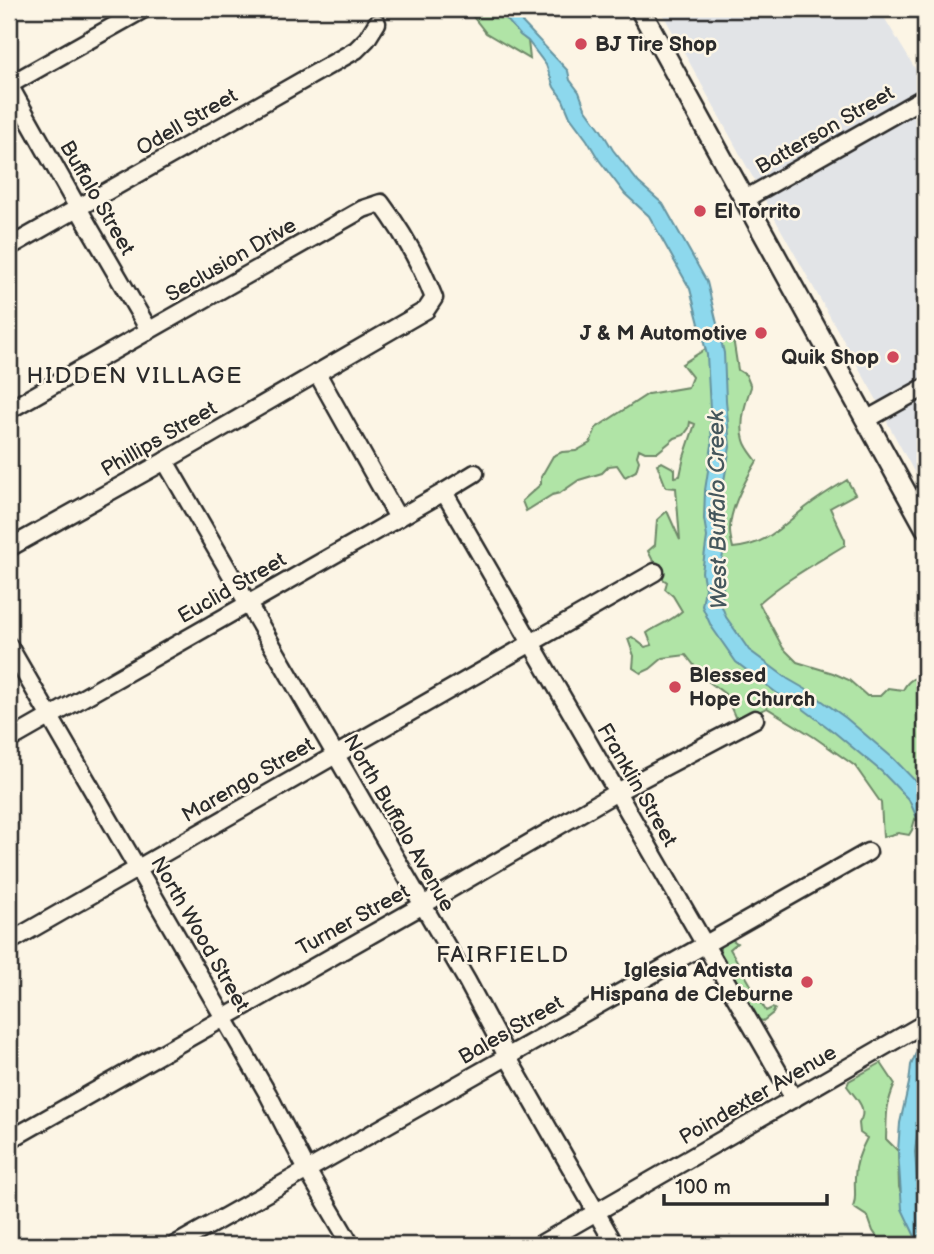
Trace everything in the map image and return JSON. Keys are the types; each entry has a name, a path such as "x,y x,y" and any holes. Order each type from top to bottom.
{"main road":[{"path":"640,9 925,527"}],"street":[{"path":"9,85 144,9"},
{"name":"Odell Street","path":"9,247 356,50 377,23"},
{"name":"Buffalo Street","path":"9,85 149,330"},
{"name":"Batterson Street","path":"745,199 925,97"},
{"name":"Seclusion Drive","path":"9,410 363,209 381,203 426,278 434,298"},
{"name":"Phillips Street","path":"9,548 426,310 434,298"},
{"path":"317,373 398,518"},
{"path":"866,420 925,387"},
{"name":"North Buffalo Avenue","path":"165,461 467,981 615,1245"},
{"name":"Euclid Street","path":"9,740 475,473"},
{"name":"Franklin Street","path":"444,492 794,1099"},
{"name":"Marengo Street","path":"9,942 655,572"},
{"name":"North Wood Street","path":"9,646 268,1094 307,1170 351,1245"},
{"name":"Turner Street","path":"9,1140 617,792 755,719"},
{"name":"Bales Street","path":"175,1245 868,852"},
{"name":"Poindexter Avenue","path":"539,1245 925,1023"}],"shaded area":[{"path":"660,9 879,9 925,88 757,182"},
{"path":"912,113 925,135 925,377 878,402 765,198"},
{"path":"925,397 925,492 887,422 889,418"}],"green space":[{"path":"467,9 500,9 512,26 528,41 530,59 486,33"},
{"path":"729,334 734,344 738,370 746,375 751,387 742,427 746,446 757,461 743,485 732,513 730,531 733,548 764,539 847,480 855,494 830,508 845,545 790,579 759,603 783,648 797,662 849,680 867,696 880,696 888,688 903,690 912,680 925,676 925,846 923,823 915,819 909,835 898,833 883,837 881,803 855,766 767,708 748,717 735,717 725,694 704,678 686,655 663,658 641,673 633,668 634,656 628,639 632,637 645,647 652,645 647,633 682,611 665,589 667,582 660,577 660,566 648,551 655,545 657,520 667,511 680,540 676,488 666,487 657,464 662,462 675,469 675,477 680,476 695,424 690,422 684,435 675,438 658,452 639,449 636,471 625,477 617,465 609,466 602,473 579,480 526,511 522,501 541,484 541,477 553,456 576,451 590,443 596,428 648,394 688,387 692,377 682,364"},
{"path":"731,939 737,943 730,949 766,1011 775,1009 763,1021 759,1020 720,952 720,944"},
{"path":"881,1063 895,1084 888,1105 886,1139 898,1151 899,1187 919,1245 882,1244 868,1217 853,1207 856,1167 867,1138 860,1133 862,1108 847,1086 849,1081"},
{"path":"925,1092 925,1217 917,1188 915,1155"}],"water":[{"name":"West Buffalo Creek","path":"500,9 516,9 521,21 568,71 585,108 613,150 639,183 663,204 707,282 724,353 730,447 722,492 724,536 720,572 723,588 721,604 726,617 749,650 846,718 894,759 924,790 925,883 922,829 909,800 882,772 834,732 736,662 711,626 702,606 705,588 702,572 707,537 704,519 705,490 712,445 707,355 690,289 649,216 625,194 599,160 570,117 546,65"},
{"path":"925,977 925,1092 915,1152 919,1204 925,1217 925,1245 919,1245 902,1209 898,1151 900,1123 911,1065 922,1039"}],"place":[{"name":"BJ Tire Shop","path":"581,44"},
{"name":"El Torrito","path":"700,211"},
{"name":"J & M Automotive","path":"761,333"},
{"name":"Quik Shop","path":"893,357"},
{"name":"Blessed Hope Church","path":"675,687"},
{"name":"Iglesia Adventista Hispana de Cleburne","path":"807,982"}],"district":[{"name":"HIDDEN VILLAGE","path":"135,376"},
{"name":"FAIRFIELD","path":"503,955"}]}
